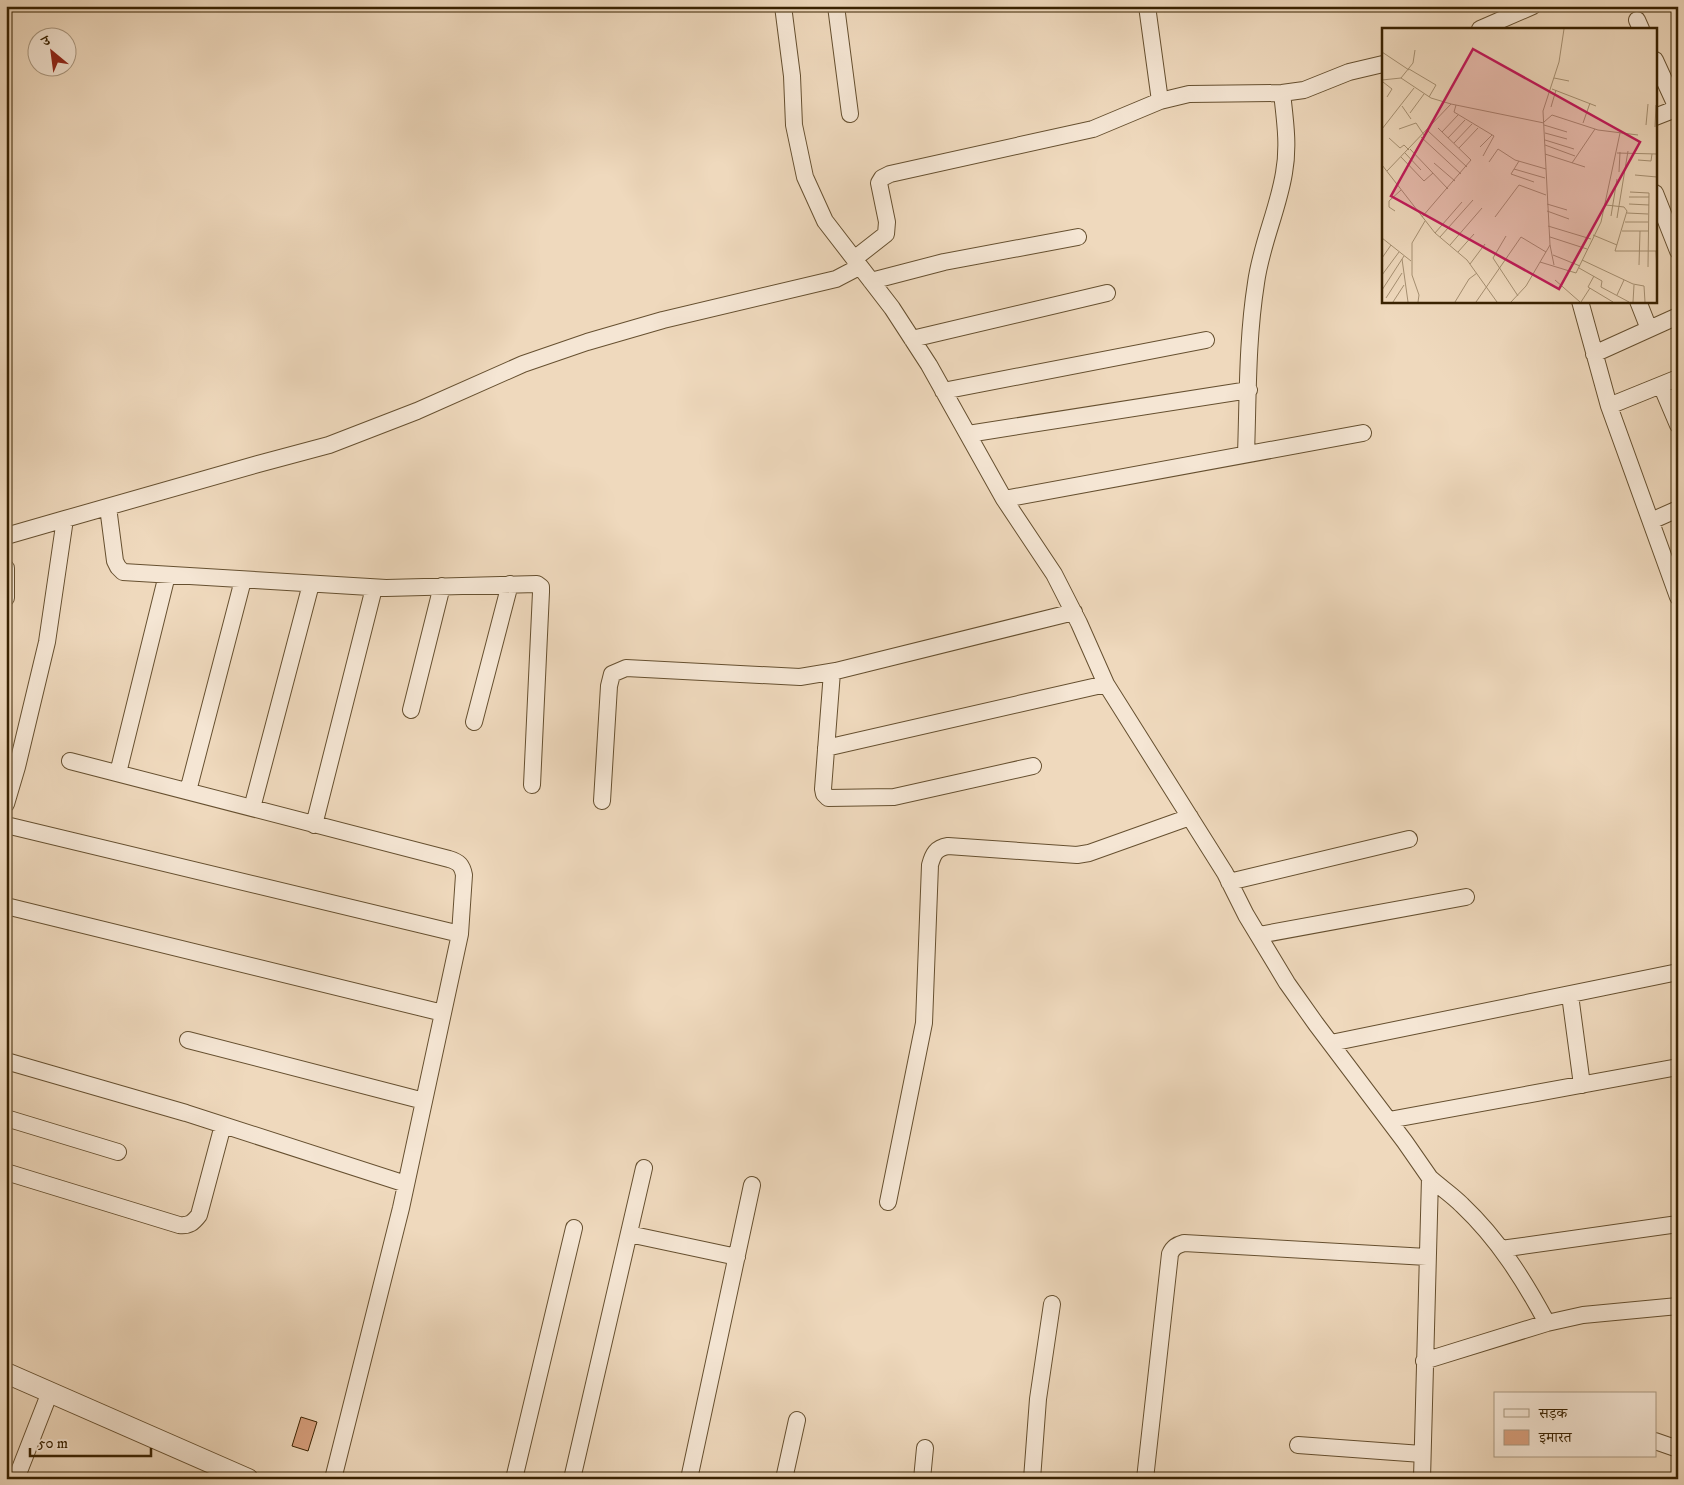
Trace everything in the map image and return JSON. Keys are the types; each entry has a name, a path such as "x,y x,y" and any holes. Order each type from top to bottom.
{"street":[{"path":"784,6 792,76 794,125 805,177 825,220 892,308 912,339 1004,499 1054,574 1074,612 1106,684 1190,817 1287,983 1430,1178 1461,1204 1483,1226 1501,1249 1529,1290 1547,1323"},
{"path":"836,6 850,114"},
{"path":"1147,6 1160,101"},
{"path":"1490,27 1533,6"},
{"path":"1656,62 1677,108 1656,118"},
{"path":"6,536 258,464 329,446 417,411 524,364 587,342 664,320 836,279 886,234 887,222 879,183 882,178 890,174 1093,128 1160,101 1189,94 1282,93 1304,90 1349,72 1382,64"},
{"path":"1246,454 1251,318 1263,247 1284,172 1287,134 1282,93"},
{"path":"1656,196 1678,251"},
{"path":"871,281 944,262 1078,237"},
{"path":"912,339 1107,294"},
{"path":"1580,302 1609,406 1678,597"},
{"path":"1638,302 1649,329"},
{"path":"1594,354 1678,316"},
{"path":"943,391 1206,340"},
{"path":"1609,406 1678,378"},
{"path":"1661,385 1678,425"},
{"path":"968,434 1248,390"},
{"path":"1004,499 1363,433"},
{"path":"108,507 115,561 123,572 374,588 537,584 541,587 532,785"},
{"path":"1650,521 1678,509"},
{"path":"6,804 12,766 47,642 65,519"},
{"path":"6,568 6,598"},
{"path":"118,773 167,576"},
{"path":"188,791 243,580"},
{"path":"252,808 311,584"},
{"path":"474,722 510,584"},
{"path":"410,710 442,586"},
{"path":"314,825 374,588"},
{"path":"602,801 609,686 612,674 618,670 626,668 800,677 832,672 1074,612"},
{"path":"832,672 823,789 824,794 828,798 894,797 1034,766"},
{"path":"826,748 1106,684"},
{"path":"70,761 458,862 463,868 460,934 406,1184 333,1479"},
{"path":"888,1202 924,1023 930,865 933,854 940,847 948,846 1077,855 1089,853 1190,817"},
{"path":"6,825 460,934"},
{"path":"1229,882 1409,839"},
{"path":"1258,935 1466,897"},
{"path":"6,906 443,1013"},
{"path":"1330,1043 1678,972"},
{"path":"1570,995 1582,1085"},
{"path":"188,1040 424,1101"},
{"path":"6,1061 186,1112 406,1184"},
{"path":"1389,1120 1678,1068"},
{"path":"6,1118 118,1152"},
{"path":"6,1172 187,1226 194,1222 199,1215 223,1125"},
{"path":"572,1479 644,1168"},
{"path":"1422,1479 1430,1178"},
{"path":"688,1479 752,1186"},
{"path":"1501,1249 1678,1224"},
{"path":"514,1479 574,1228"},
{"path":"628,1234 737,1257"},
{"path":"1145,1479 1170,1254 1177,1245 1184,1243 1427,1257"},
{"path":"1032,1479 1038,1399 1052,1304"},
{"path":"1424,1361 1547,1323 1583,1315 1678,1306"},
{"path":"6,1373 248,1479"},
{"path":"16,1479 50,1392"},
{"path":"784,1479 797,1420"},
{"path":"1656,1441 1678,1449"},
{"path":"1298,1445 1422,1454"},
{"path":"922,1479 925,1448"}],"building":[{"path":"301,1417 317,1422 308,1451 292,1446"}]}
